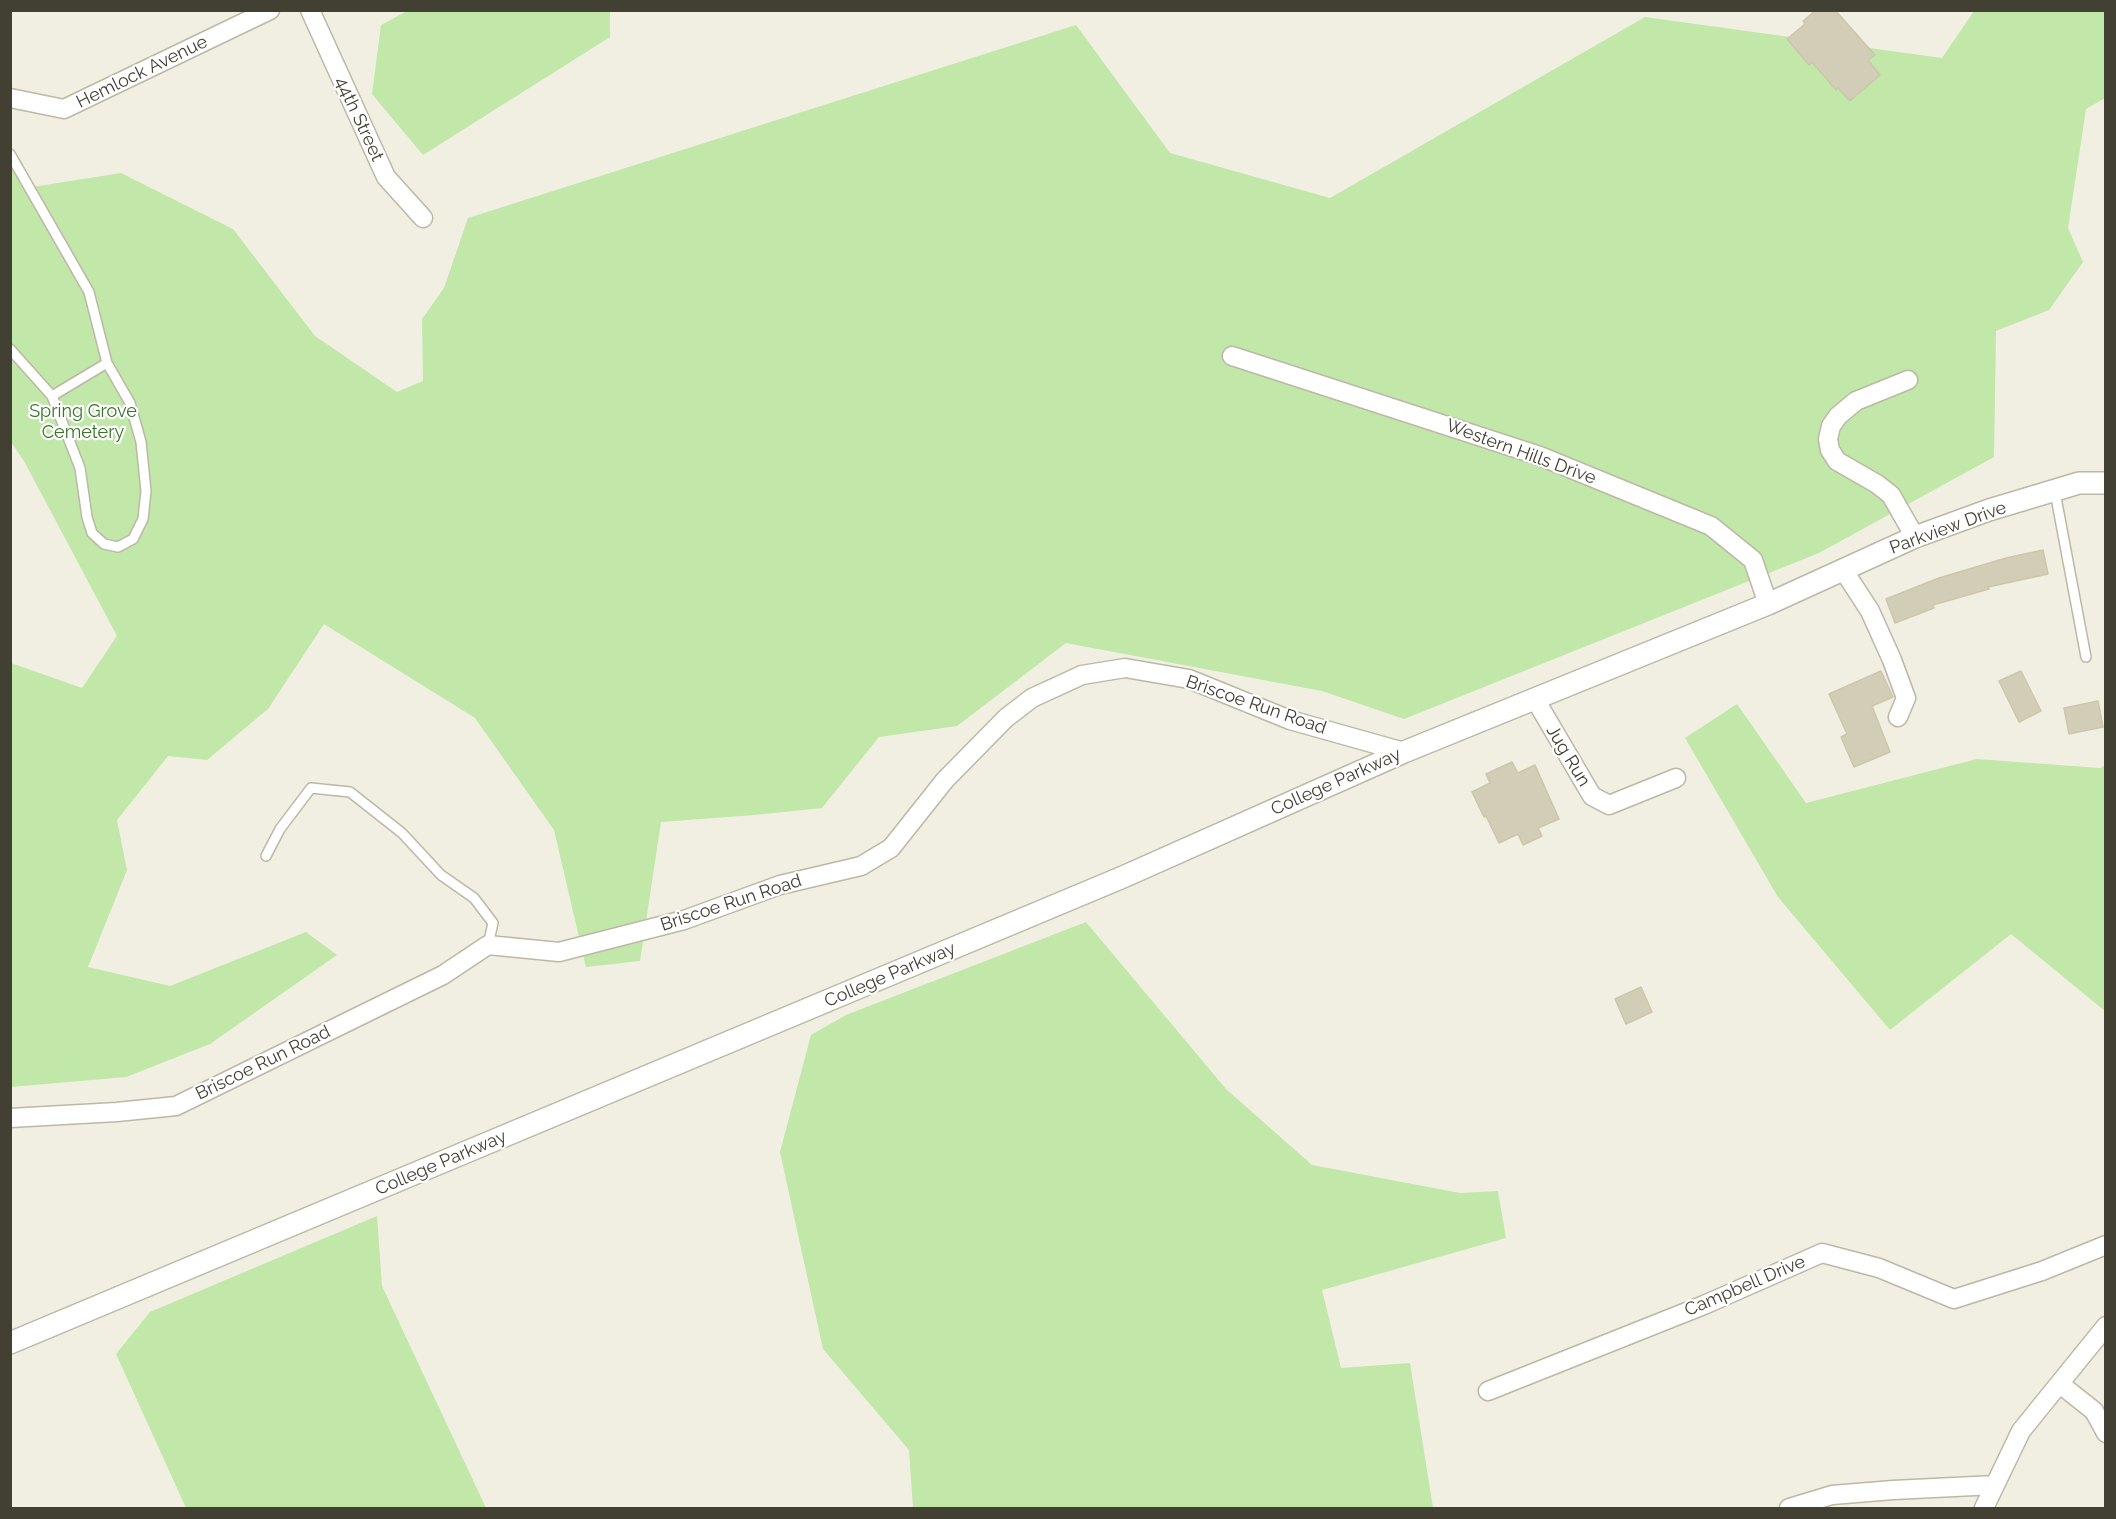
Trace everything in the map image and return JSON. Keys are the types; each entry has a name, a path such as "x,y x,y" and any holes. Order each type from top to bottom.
{"street":[{"name":"Hemlock Avenue","path":"10,98 64,109 270,10"},
{"name":"44th Street","path":"310,10 386,177 423,218"},
{"name":"Western Hills Drive","path":"1232,356 1540,456 1711,526 1753,560 1768,604"},
{"path":"1908,380 1856,401 1838,416 1831,426 1828,439 1830,450 1837,461 1877,484 1891,495 1915,537"},
{"name":"Parkview Drive","path":"1768,604 1915,537 1989,510 2079,483 2106,483"},
{"path":"1844,571 1870,611 1899,679 1906,698 1898,717"},
{"name":"College Parkway","path":"10,1343 1110,883 1404,752 1768,604"},
{"name":"Briscoe Run Road","path":"10,1118 176,1106 443,975 488,945 559,952 684,920 780,885 861,866 891,848 945,780 1006,718 1032,698 1082,675 1125,668 1189,679 1290,720 1404,752"},
{"name":"Jug Run","path":"1535,699 1592,796 1609,805 1676,778"},
{"name":"Campbell Drive","path":"1488,1390 1704,1305 1822,1253 1879,1268 1954,1299 2042,1271 2106,1245"},
{"path":"1984,1509 2021,1431 2106,1326"},
{"path":"2060,1384 2094,1411 2106,1432"},
{"path":"1790,1509 1832,1495 1995,1485"}],"lane":[{"path":"10,154 88,292 107,363 130,403 141,442 146,491 143,519 133,539 118,546 104,543 92,533 87,517 80,468 52,396 10,349"},
{"path":"52,396 107,363"},
{"path":"2055,492 2086,657"},
{"path":"266,856 280,829 311,788 350,792 402,833 441,875 474,898 493,923 488,945"}],"green space":[{"path":"407,11 610,11 610,37 423,155 372,94 381,25"},
{"name":"Spring Grove Cemetery","path":"1974,11 2105,11 2105,98 2086,109 2068,228 2083,262 2049,310 1996,331 1994,457 1819,553 1404,719 1322,691 1066,643 957,726 879,737 822,808 661,822 640,961 586,967 554,830 475,718 324,624 268,709 207,760 168,756 117,820 127,870 88,967 170,986 306,932 337,955 210,1044 126,1077 11,1087 11,663 82,688 117,636 24,461 11,442 10,156 28,190 102,308 32,187 121,173 233,229 315,336 397,392 423,381 422,319 444,288 468,218 1076,25 1170,153 1330,198 1645,17 1942,58"},
{"path":"1737,704 1806,803 1977,759 2100,768 2105,765 2105,1011 2011,934 1890,1030 1778,897 1685,738"},
{"path":"1086,922 1226,1089 1312,1165 1460,1193 1498,1191 1506,1238 1322,1290 1341,1368 1410,1363 1433,1508 913,1508 909,1450 823,1349 780,1152 811,1035 846,1015"},
{"path":"377,1216 382,1286 486,1508 186,1508 116,1354 150,1312"}],"building":[{"path":"1816,10 1835,10 1875,55 1868,60 1880,75 1850,101 1838,88 1836,90 1812,62 1809,65 1787,39 1805,24 1803,21"},
{"path":"2043,550 2048,574 1988,587 1989,589 1933,605 1934,608 1895,623 1886,599 1939,578 2006,558"},
{"path":"1881,671 1893,697 1872,706 1890,752 1854,767 1841,737 1847,734 1829,694"},
{"path":"2021,671 2041,711 2019,722 1999,681"},
{"path":"2098,701 2103,727 2069,734 2064,708"},
{"path":"1512,762 1518,773 1535,765 1559,819 1538,828 1542,836 1523,845 1518,834 1499,843 1472,792 1490,783 1486,774"},
{"path":"1641,987 1652,1012 1626,1024 1615,999"}]}
